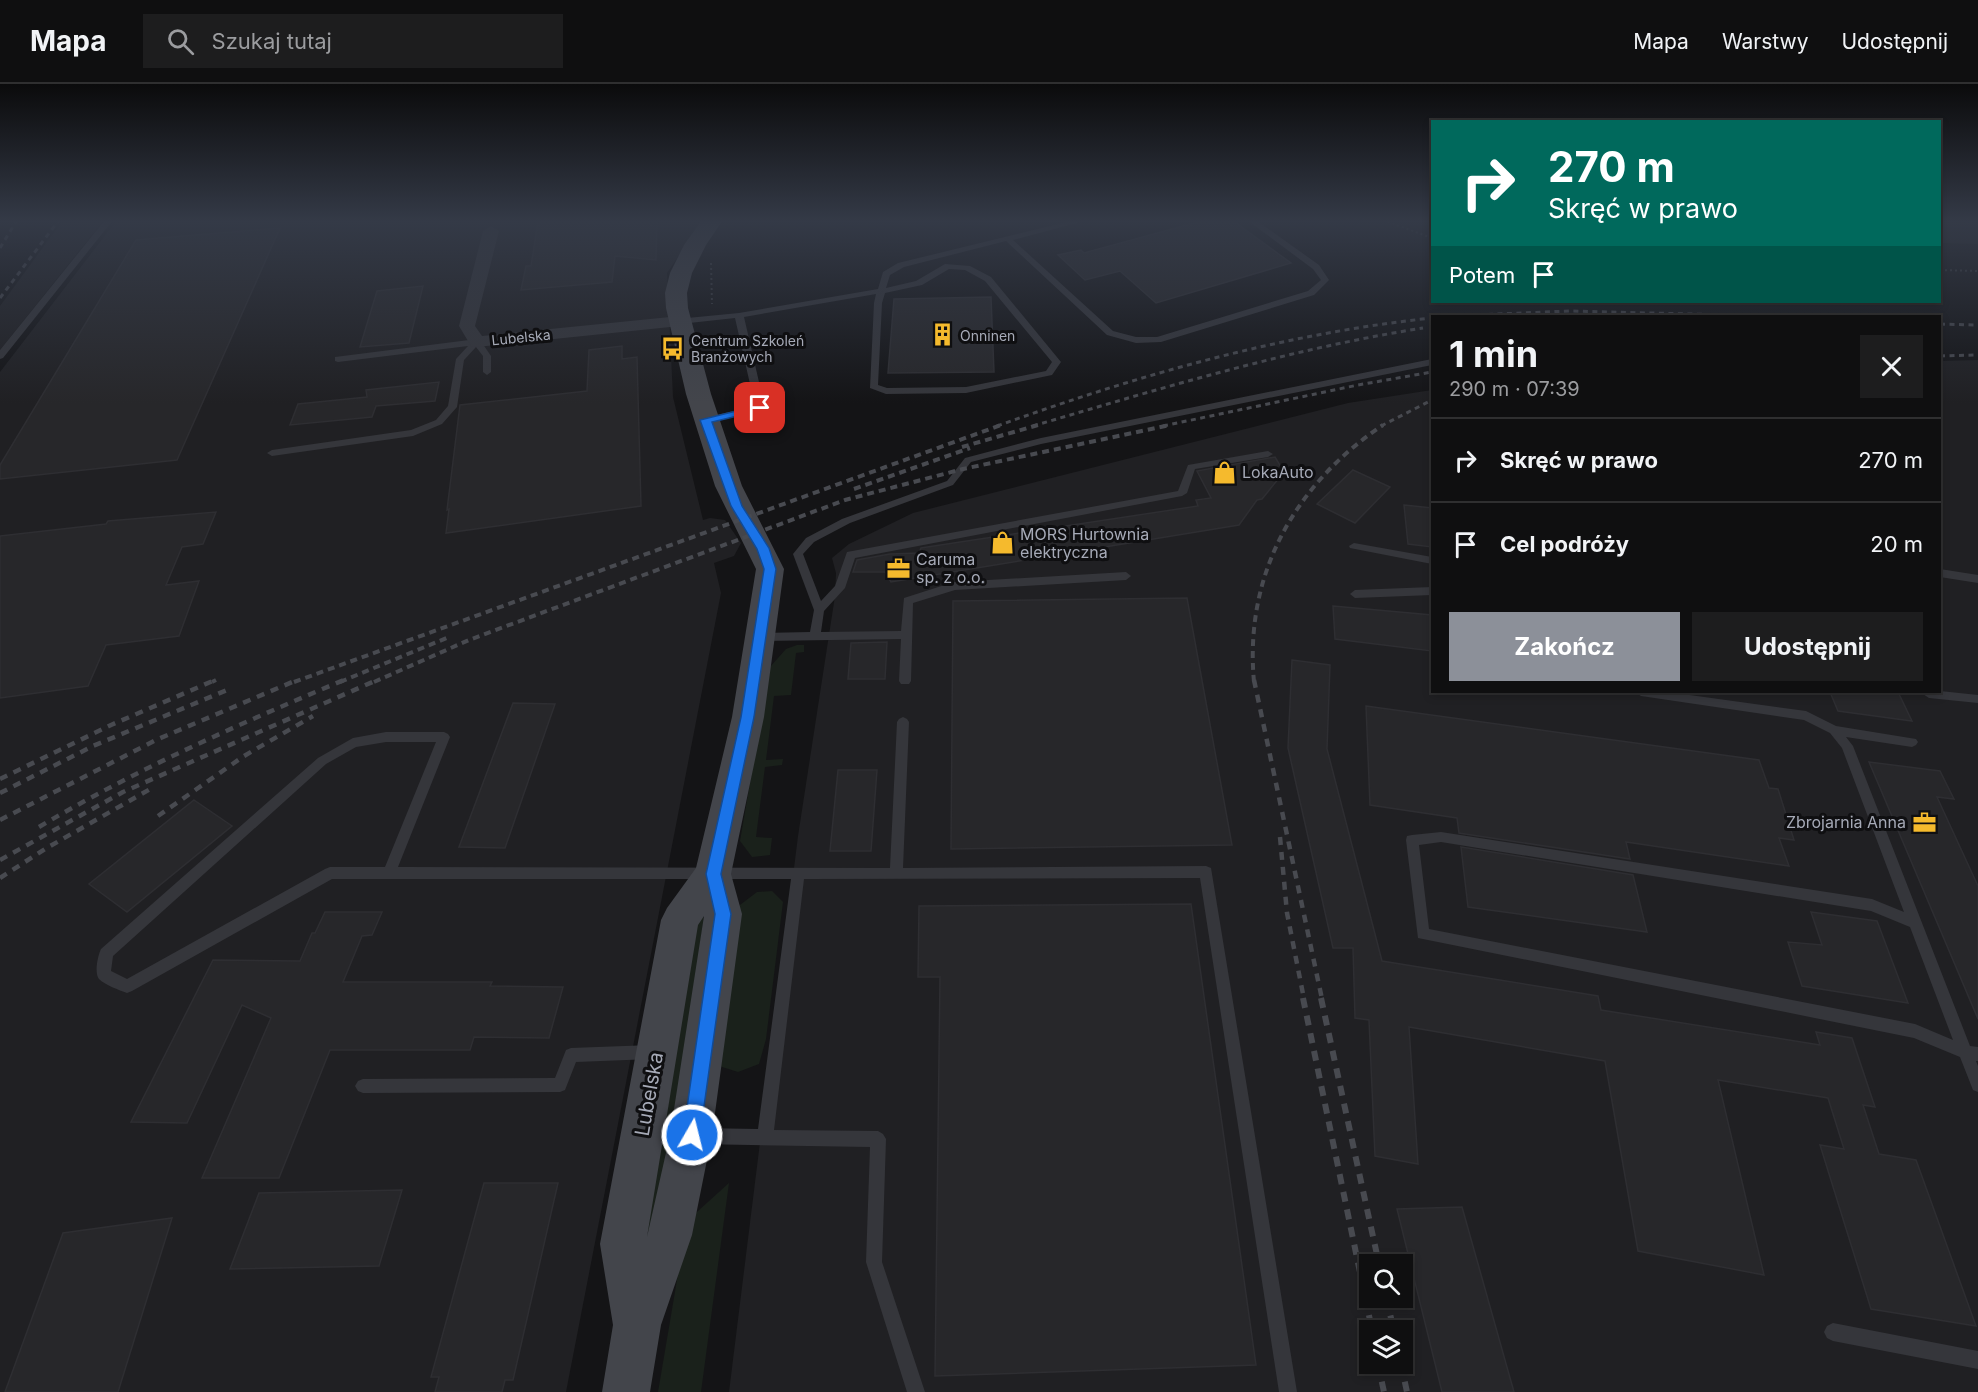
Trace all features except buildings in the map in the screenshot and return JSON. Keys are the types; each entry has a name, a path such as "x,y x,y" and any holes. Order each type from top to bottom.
{"street":[{"name":"Lubelska","path":"478,281 467,326 477,342 680,321"},
{"name":"Lubelska","path":"637,1325 623,1244 656,1052 680,920 713,874 748,717 770,569 763,548 732,497 706,420 680,321 676,293 679,281"},
{"name":"Lubelska","path":"626,1392 637,1325 670,1235 692,1135 723,914 713,874"}],"lane":[{"path":"0,356 60,281"},
{"path":"884,281 878,303 873,386 886,391 966,390 1049,373 1057,362 990,281"},
{"path":"680,321 739,315 881,291 922,281"},
{"path":"1054,281 1110,333 1136,340 1158,340 1311,293 1324,281"},
{"path":"706,420 760,408 739,315"},
{"path":"338,359 477,342"},
{"path":"477,342 487,356 487,372"},
{"path":"272,453 413,433 439,422 452,407 460,359 477,342"},
{"path":"815,637 819,610 798,554 810,540 846,521 950,483 969,460 1041,441 1431,362"},
{"path":"819,610 840,588 851,555 1182,493 1191,467 1268,454"},
{"path":"1354,546 1431,561"},
{"path":"1941,573 1978,579"},
{"path":"905,681 908,602 954,586 1126,576"},
{"path":"1355,594 1431,591"},
{"path":"761,637 906,635"},
{"path":"1648,693 1806,716 1834,730 1912,741"},
{"path":"1929,694 1978,699"},
{"path":"896,873 903,722"},
{"path":"1834,730 1847,746 1916,923 1972,1053 1978,1085"},
{"path":"389,873 444,737 386,736 353,743 322,761 106,953 104,974 127,986 330,873 798,874 1206,872 1288,1392"},
{"path":"1916,923 1872,905 1441,837 1412,840 1423,933 1915,1030 1972,1053"},
{"path":"765,1138 798,874"},
{"path":"363,1086 560,1084 571,1055 656,1052"},
{"path":"692,1135 878,1140 874,1262 916,1392"},
{"path":"1833,1332 1978,1360"}],"path":[{"path":"712,281 714,316"}],"shaded area":[{"path":"18,281 55,281 0,350 0,306"},
{"path":"70,281 667,281 673,397 703,520 710,518 725,520 741,543 734,556 714,563 721,593 566,1392 0,1392 0,372"},
{"path":"1978,360 1978,1392 729,1392 798,836 835,596 836,573 832,558 849,544 913,513 1348,403 1431,390 1431,693 1941,693 1941,361"},
{"path":"804,645 804,652 796,653 791,695 774,696 766,760 783,759 782,765 765,767 756,837 772,838 770,855 752,857 740,841 770,667 786,649"},
{"path":"772,891 783,902 766,1039 759,1064 738,1072 719,1066 736,908 757,892"},
{"path":"706,901 661,1241 641,1279 690,923"},
{"path":"729,1183 701,1392 658,1392 687,1221"}],"railway":[{"path":"0,298 13,281"},
{"path":"1474,315 1569,311 1730,315"},
{"path":"997,426 1104,390 1211,359 1320,334 1431,318"},
{"path":"1941,324 1978,325"},
{"path":"1033,426 1275,358 1423,328"},
{"path":"1941,356 1978,355"},
{"path":"1163,426 1358,385 1431,372"},
{"path":"1381,426 1431,401"},
{"path":"294,682 1001,425"},
{"path":"962,447 1038,425"},
{"path":"374,682 469,640 845,500 963,469 1170,425"},
{"path":"1254,682 1253,642 1258,605 1267,569 1282,535 1301,504 1324,475 1383,425"},
{"path":"854,489 970,448"},
{"path":"340,682 449,637"},
{"path":"0,779 111,725 215,680"},
{"path":"212,682 216,680"},
{"path":"0,820 156,740 297,680"},
{"path":"39,827 189,748 344,680"},
{"path":"0,860 123,792 377,680"},
{"path":"1254,680 1322,999"},
{"path":"0,793 93,746 227,690"},
{"path":"158,816 244,756 313,716"},
{"path":"0,878 45,849 152,788"},
{"path":"1280,837 1287,913 1304,999"},
{"path":"1303,998 1370,1320"},
{"path":"1321,998 1377,1254"},
{"path":"1388,1308 1392,1320"},
{"path":"1380,1374 1384,1392"},
{"path":"1403,1374 1407,1392"}],"place":[{"name":"Onninen","path":"942,335"},
{"name":"Centrum Szkoleń Branżowych","path":"673,348"},
{"name":"LokaAuto","path":"1224,472"},
{"name":"MORS Hurtownia elektryczna","path":"1002,543"},
{"name":"Caruma sp. z o.o.","path":"898,568"},
{"name":"Zbrojarnia Anna","path":"1924,822"}],"route":[{"path":"692,1135 723,914 713,874 748,717 770,569 763,548 736,506 706,420 760,408"}]}
